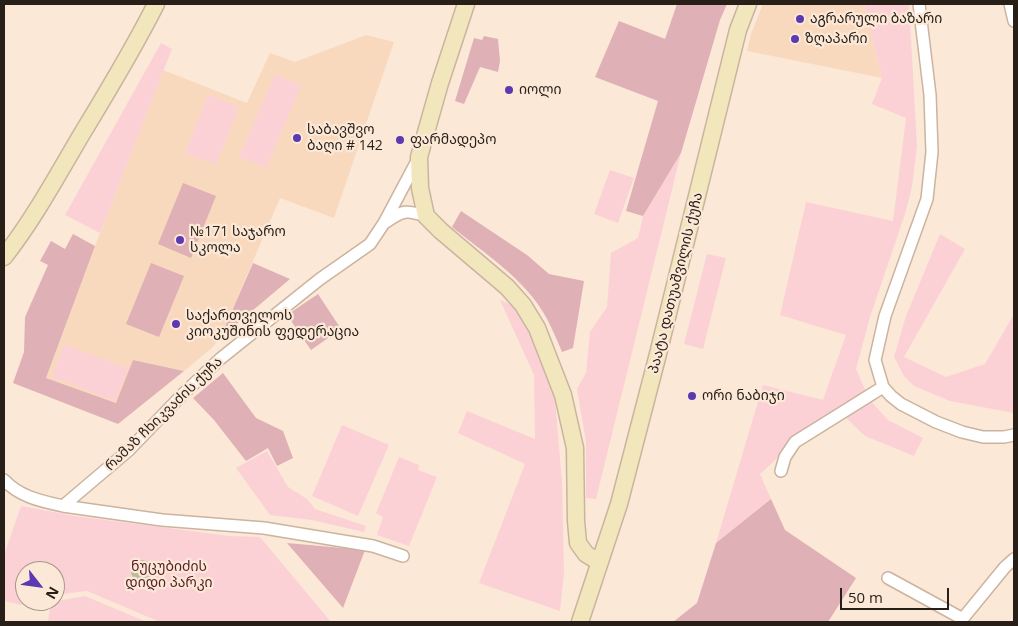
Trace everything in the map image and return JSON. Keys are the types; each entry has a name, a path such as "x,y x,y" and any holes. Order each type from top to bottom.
{"street":[{"path":"4,257 24,232 38,209 115,79 156,4"},
{"name":"რამაზ ჩხიკვაძის ქუჩა","path":"63,506 128,450 203,374 320,279 370,244 384,223 419,157 440,83 466,4"},
{"name":"პაატა დათუაშვილის ქუჩა","path":"580,622 624,488 738,30 748,4"},
{"path":"918,4 930,95 932,152 928,199 885,316 875,360 883,387 901,404 936,422 962,432 983,437 1014,435"},
{"path":"1010,4 1014,21"},
{"name":"რამაზ ჩხიკვაძის ქუჩა","path":"384,223 394,216 408,211 426,216 420,188 419,157"},
{"path":"426,216 507,287 523,305 537,328 563,395 575,448 578,543 586,554 600,562"},
{"path":"781,471 785,457 795,442 883,387"},
{"path":"4,480 19,492 36,500 63,506 162,520 264,528 374,546 403,556"},
{"path":"888,578 962,621 1005,567 1014,559"}],"shaded area":[{"path":"677,4 727,4 720,20 681,153 643,216 626,211 658,101 595,77 619,21 665,39"},
{"path":"763,4 864,4 882,78 747,51 751,34"},
{"name":"№171 საჯარო სკოლა","path":"366,35 394,42 334,218 280,198 220,338 213,347 184,371 133,360 117,403 46,378 163,70 247,103 270,53 295,62"},
{"path":"484,36 498,39 500,61 498,72 480,67 464,104 455,101 474,38 482,40"},
{"path":"183,183 216,196 191,258 158,244"},
{"path":"461,211 527,255 549,274 584,281 573,348 562,352 546,317 527,291 516,279 452,227"},
{"path":"73,234 95,246 46,378 116,403 133,360 184,371 118,424 13,383 24,352 25,317 48,265 40,261 51,241 65,249"},
{"path":"151,263 184,276 159,337 126,324"},
{"path":"253,263 290,279 220,338"},
{"path":"318,294 341,329 311,350 287,315"},
{"path":"223,373 256,418 283,431 293,458 277,466 268,448 246,461 214,420 193,398"},
{"path":"771,499 785,530 856,578 828,622 673,622 697,603 716,543"},
{"path":"287,543 365,550 343,608"},
{"path":"138,560 146,560 153,567 153,575 146,582 138,582 131,575 131,567"}],"green space":[{"path":"864,4 909,4 917,146 912,187 905,214 870,317 856,369 869,399 888,420 923,438 914,456 865,436 840,412 795,442 760,474 771,499 716,543 763,385 823,400 846,335 780,315 806,202 893,221 906,118 872,104 882,78"},
{"path":"161,43 172,49 100,233 65,215"},
{"path":"275,74 301,86 266,168 239,157"},
{"path":"208,95 239,107 216,165 185,153"},
{"path":"681,153 596,499 586,498 586,442 577,389 586,373 590,332 607,307 611,253 638,238 643,216"},
{"path":"610,170 634,178 618,223 594,214"},
{"path":"940,234 965,249 904,357 946,377 985,364 1014,314 1014,413 950,401 914,386 904,376 894,357 906,316"},
{"path":"707,254 726,258 703,349 684,344"},
{"path":"500,300 514,306 529,330 555,400 562,482 564,573 560,611 479,583 525,464 458,433 467,411 535,439 534,375"},
{"path":"64,344 84,352 72,384 52,377"},
{"path":"85,352 128,368 115,401 72,384"},
{"path":"342,425 389,445 358,516 312,496"},
{"path":"267,451 288,487 307,499 315,509 366,526 364,532 312,520 270,515 236,468"},
{"path":"399,457 419,465 418,470 437,477 409,546 377,535 383,517 376,513"},
{"name":"ნუცუბიძის დიდი პარკი","path":"21,506 75,516 230,536 260,537 331,622 160,622 87,591 65,594 65,561 15,561 15,603 4,601 4,555"},
{"path":"85,596 147,622 48,622 50,611 65,611 65,600"}],"place":[{"name":"აგრარული ბაზარი","path":"800,19"},
{"name":"ზღაპარი","path":"795,39"},
{"name":"იოლი","path":"509,90"},
{"name":"საბავშვო ბაღი # 142","path":"297,138"},
{"name":"ფარმადეპო","path":"400,140"},
{"name":"№171 საჯარო სკოლა","path":"180,240"},
{"name":"საქართველოს კიოკუშინის ფედერაცია","path":"176,324"},
{"name":"ორი ნაბიჯი","path":"692,396"}]}
